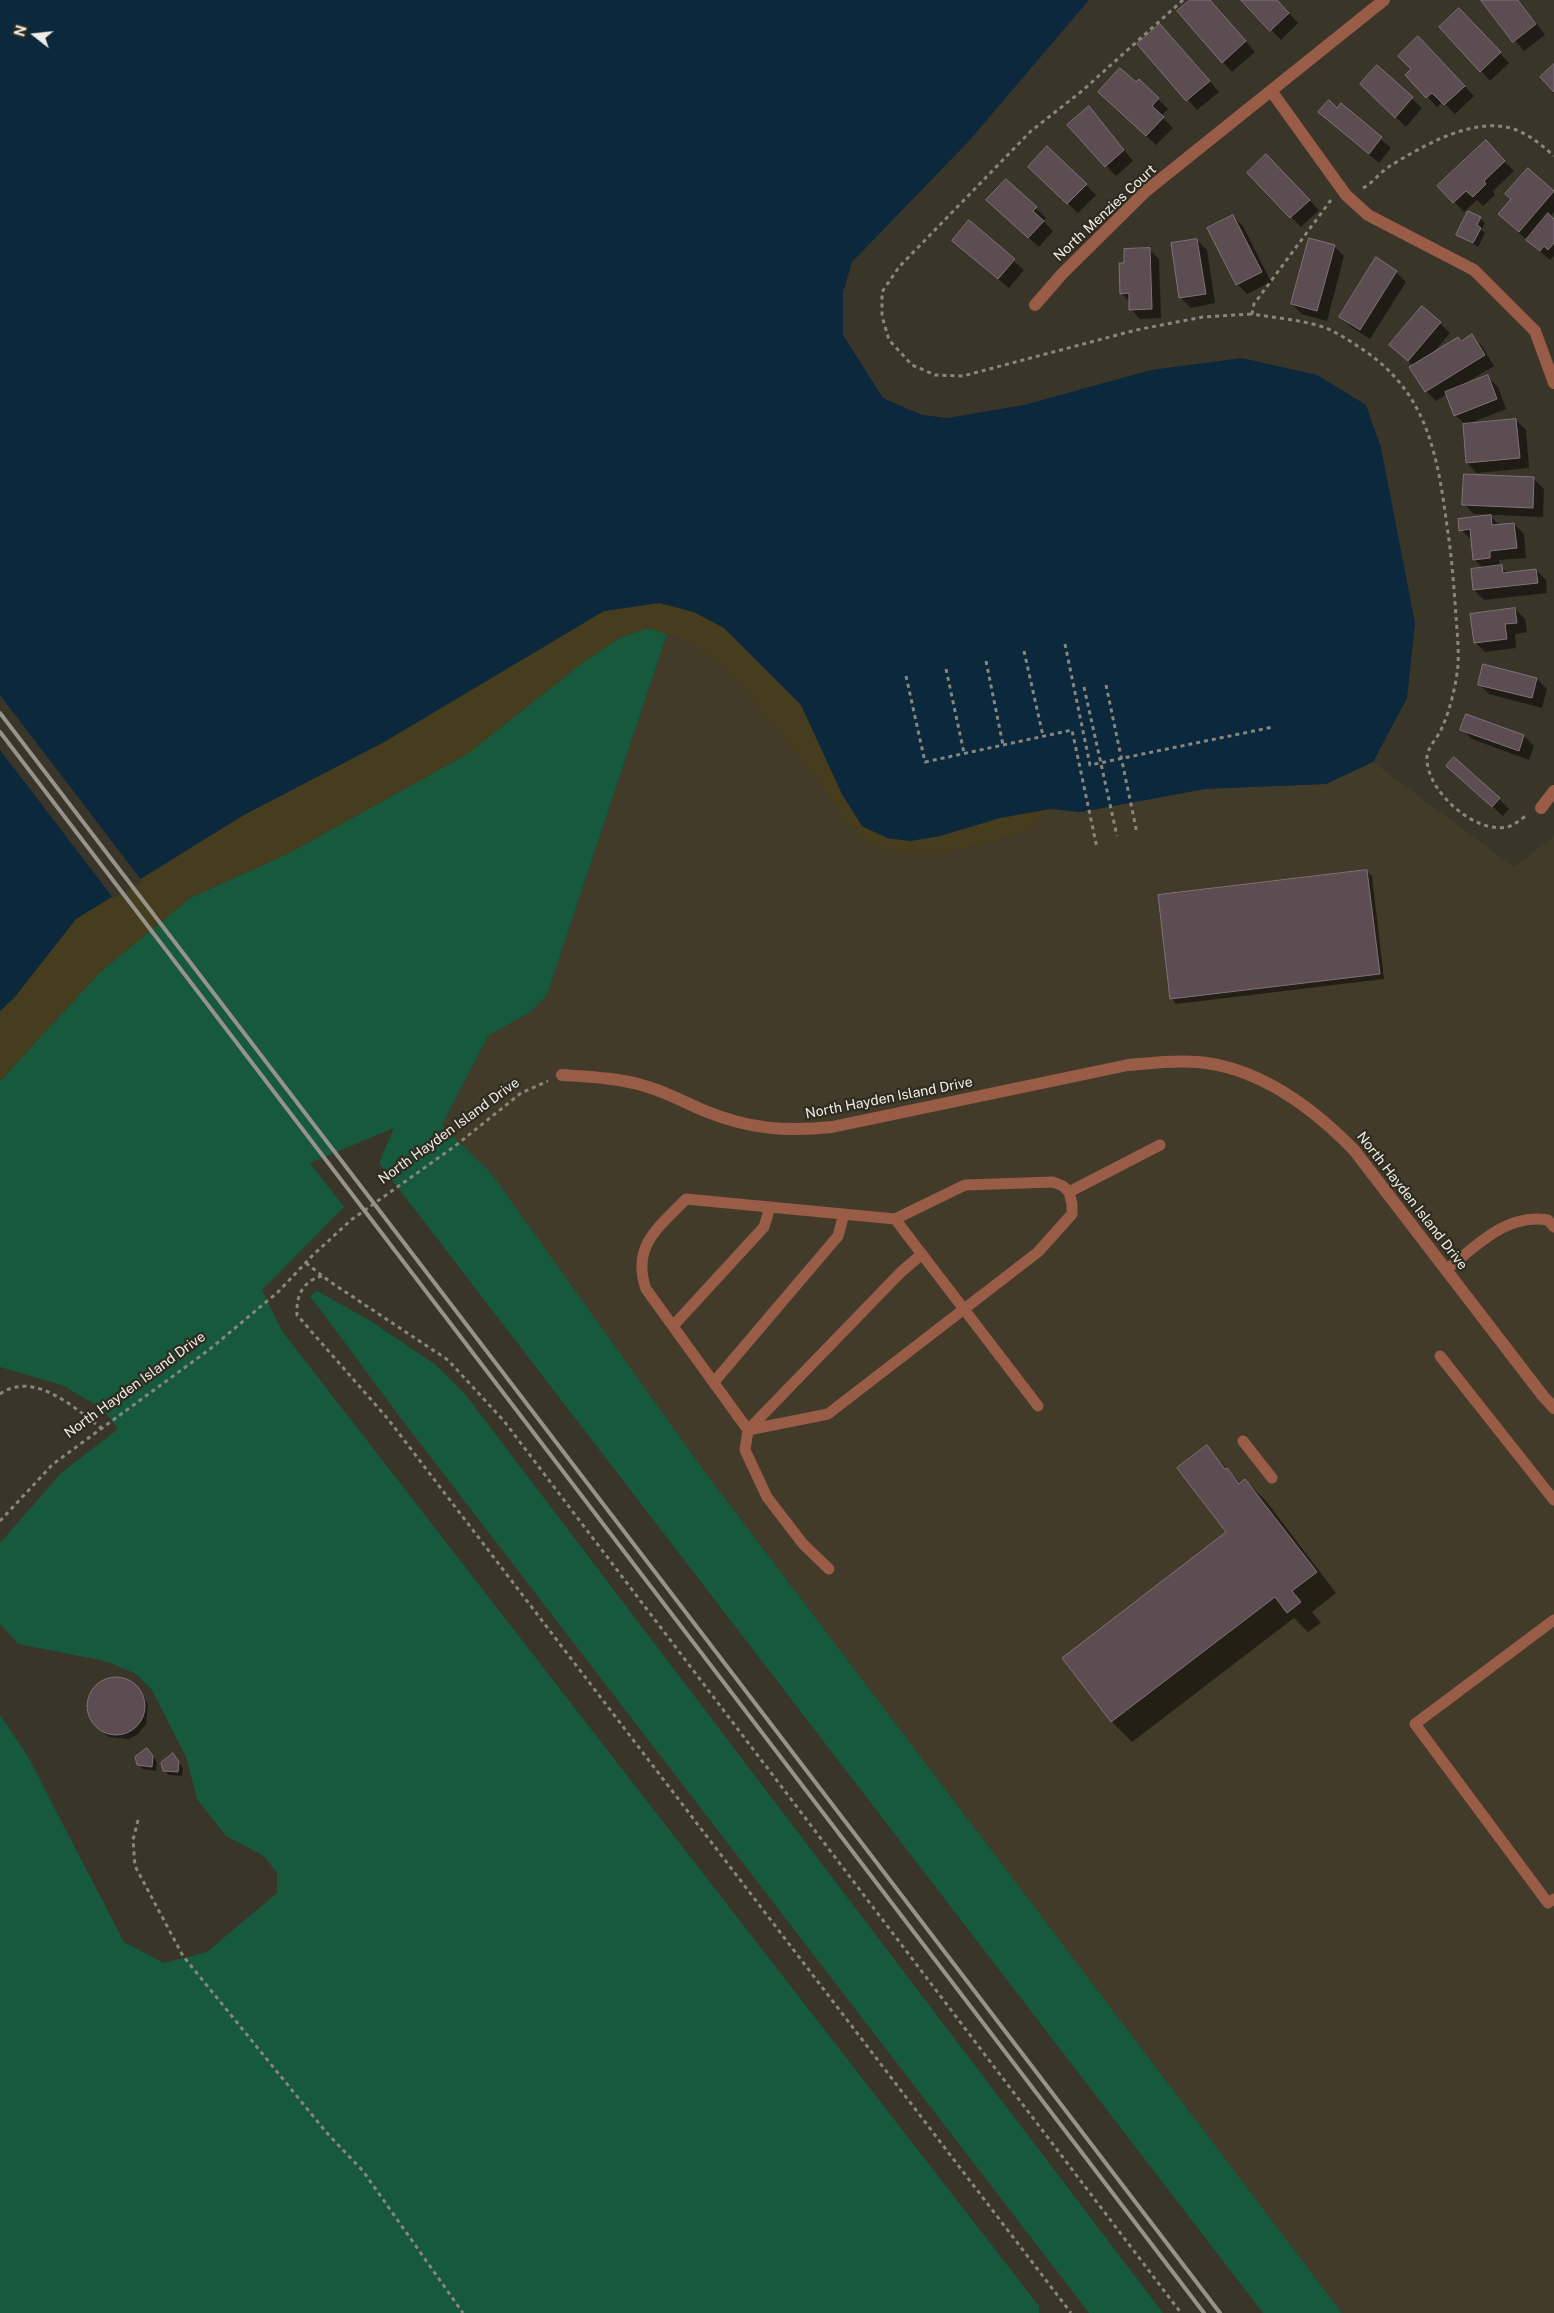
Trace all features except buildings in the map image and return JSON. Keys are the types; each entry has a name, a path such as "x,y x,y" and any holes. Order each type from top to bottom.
{"street":[{"name":"North Menzies Court","path":"1035,305 1062,274 1146,191 1272,92 1384,0"},
{"path":"1272,92 1346,195 1368,215 1474,270 1535,331 1554,383"},
{"path":"1541,808 1554,791"},
{"name":"North Hayden Island Drive","path":"562,1075 611,1078 647,1087 741,1124 769,1129 802,1130 832,1127 1128,1065 1166,1061 1199,1062 1237,1071 1275,1087 1303,1103 1328,1123 1354,1150 1447,1269 1542,1396 1554,1408"}],"lane":[{"path":"1069,1192 1160,1146"},
{"path":"1054,1182 1063,1186 1069,1192 1072,1214 1038,1252 828,1414 748,1430 646,1289 640,1272 643,1255 653,1232 686,1200 895,1219 965,1185 1054,1182"},
{"path":"673,1326 764,1227 770,1207"},
{"path":"714,1382 838,1236 844,1214"},
{"path":"1447,1269 1497,1229 1518,1221 1534,1218 1548,1220 1554,1227"},
{"path":"895,1219 1038,1406"},
{"path":"829,1569 803,1544 767,1497 745,1450 748,1430 901,1272 922,1254"},
{"path":"1440,1356 1554,1500"},
{"path":"1243,1441 1272,1478"},
{"path":"1554,1620 1415,1724 1548,1903 1554,1899"}],"path":[{"path":"1183,0 1082,90 1031,131 977,184 899,266 882,292 882,316 889,340 912,365 935,375 963,376 1136,330 1203,317 1252,314 1289,319 1326,328 1353,343 1383,364 1398,379 1417,405 1429,433 1440,478 1451,556 1458,637 1458,664 1452,698 1440,731 1430,747 1426,760 1432,779 1446,800 1475,821 1488,826 1507,827 1541,808"},
{"path":"1252,314 1254,304 1331,200 1366,186 1387,167 1437,139 1486,125 1518,130 1538,142 1554,156"},
{"path":"1065,644 1090,765 1273,727"},
{"path":"1024,651 1042,736"},
{"path":"986,661 1004,745"},
{"path":"946,669 964,753"},
{"path":"906,676 924,762 1072,730 1097,848"},
{"path":"1106,685 1138,833"},
{"path":"1084,687 1116,836"},
{"name":"North Hayden Island Drive","path":"0,1521 53,1464 210,1349 278,1292 352,1220 455,1146 521,1093 562,1075"},
{"path":"306,1263 322,1276 448,1360 504,1421 1181,2313"},
{"path":"322,1276 312,1279 304,1286 296,1302 297,1315 388,1419 1071,2313"},
{"path":"0,1394 6,1389 22,1386 39,1389 66,1401 101,1428"},
{"path":"138,1820 133,1840 135,1866 183,1956 326,2132 363,2171 463,2313"}],"shaded area":[{"path":"667,634 685,640 726,667 816,777 843,818 865,842 940,854 1026,832 1050,809 1081,812 1205,789 1326,784 1373,762 1514,867 1554,836 1554,2313 1342,2313 702,1468 491,1173 442,1125 488,1036 530,1012 547,995"}],"green space":[{"path":"649,628 667,634 547,995 530,1012 488,1036 442,1125 491,1173 702,1468 1342,2313 1263,2313 379,1163 394,1128 310,1163 344,1207 262,1290 282,1331 1039,2306 1039,2313 0,2313 0,1715 27,1755 124,1942 164,1963 207,1952 277,1893 277,1873 264,1856 226,1836 197,1799 186,1757 152,1690 136,1674 105,1661 18,1644 0,1624 0,1543 61,1473 118,1429 103,1409 62,1385 0,1367 0,1081 100,972 190,898 291,852 467,754 585,661 621,637"},
{"path":"317,1291 369,1320 436,1365 465,1394 1163,2313 1089,2313 406,1425 310,1296"}],"sand":[{"path":"659,603 694,612 724,628 801,705 842,794 862,826 887,838 910,841 940,836 1000,818 1050,809 1026,832 940,854 907,853 882,849 865,842 843,818 816,777 726,667 685,640 649,628 621,637 585,661 467,754 291,852 190,898 100,972 0,1081 0,1011 14,998 76,919 242,816 384,742 604,611"}],"water":[{"path":"0,0 1089,0 968,142 852,262 843,293 843,335 883,398 922,415 948,418 1024,405 1151,370 1242,358 1317,375 1366,405 1381,448 1415,623 1407,698 1373,762 1326,784 1205,789 1081,812 1050,809 1000,818 940,836 910,841 887,838 862,826 842,794 801,705 724,628 694,612 659,603 604,611 384,742 242,816 76,919 14,998 0,1011"}],"pier":[{"path":"0,695 142,881 114,899 0,750"}],"railway":[{"path":"0,713 1220,2313"},
{"path":"0,732 1204,2313"}]}
